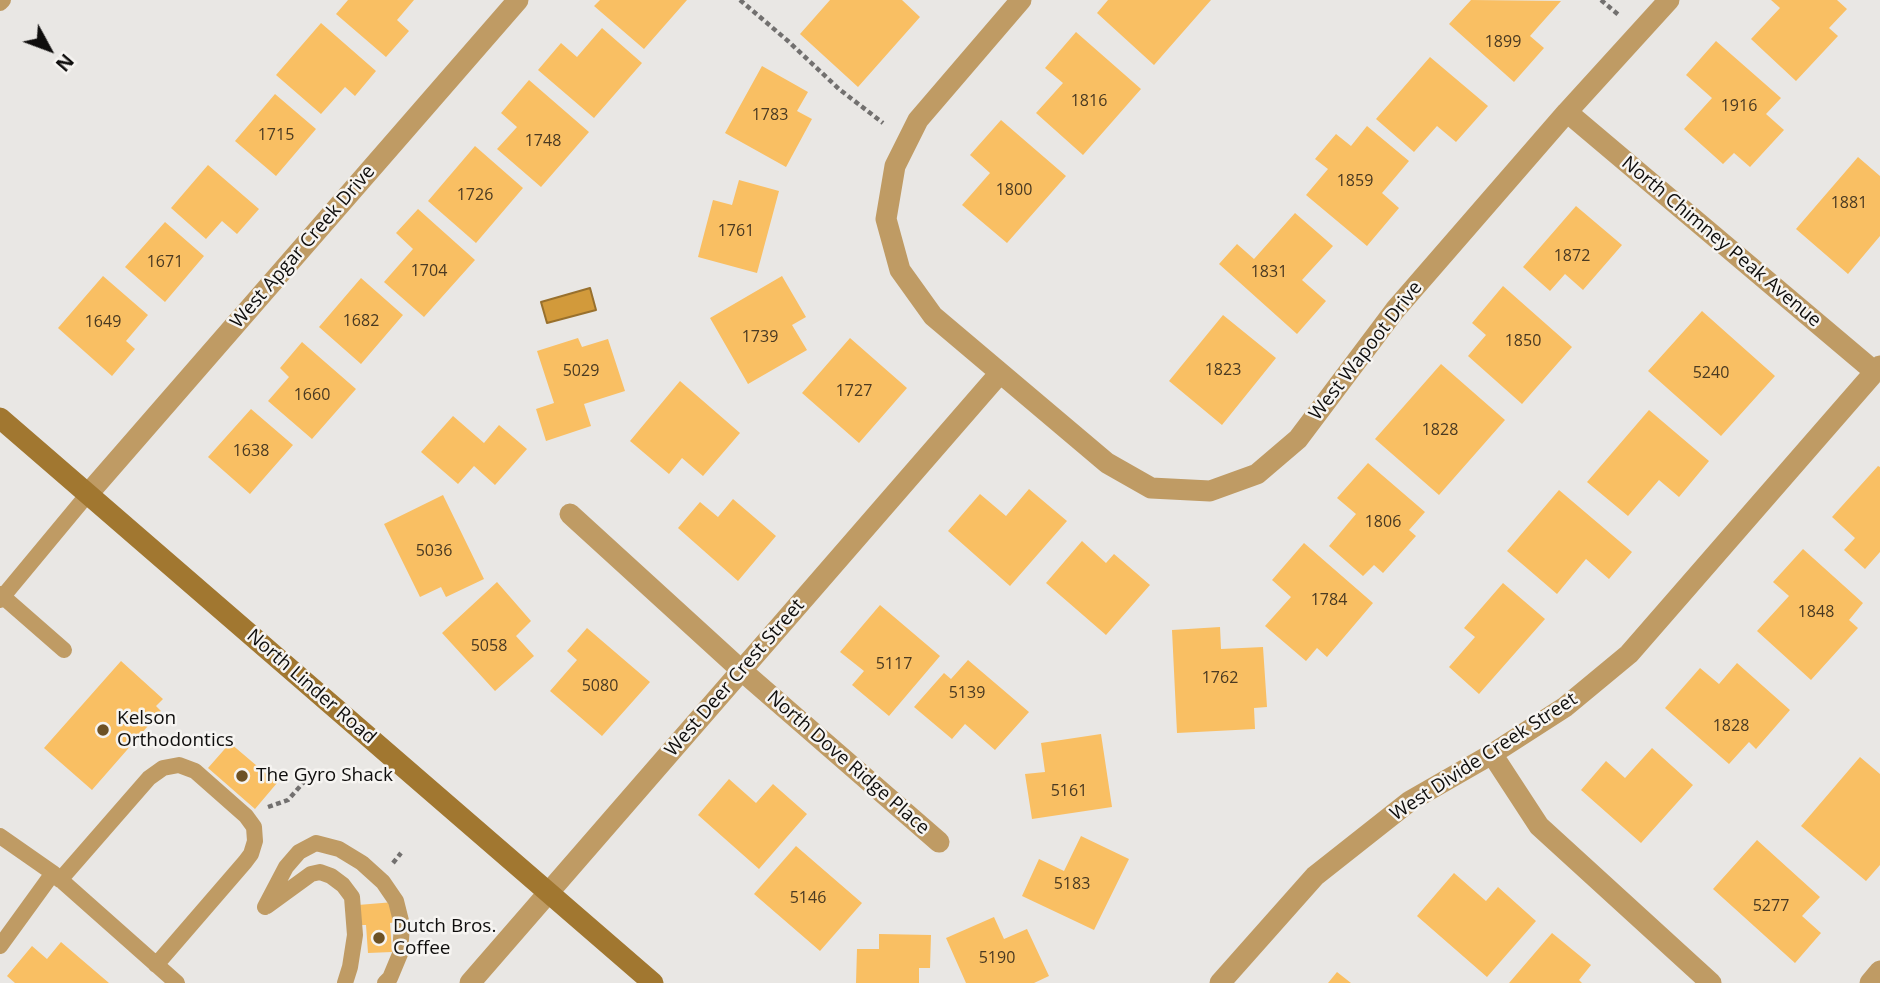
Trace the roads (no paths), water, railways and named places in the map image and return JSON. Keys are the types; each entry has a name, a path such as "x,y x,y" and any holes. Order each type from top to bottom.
{"main road":[{"name":"North Linder Road","path":"0,418 653,983"}],"street":[{"name":"West Apgar Creek Drive","path":"88,494 518,0"},
{"name":"West Wapoot Drive","path":"1021,0 918,120 895,166 886,219 900,270 933,316 1107,463 1151,488 1210,491 1257,474 1298,439 1395,310 1567,112 1669,0"},
{"name":"North Chimney Peak Avenue","path":"1567,112 1877,369"},
{"name":"West Divide Creek Street","path":"1220,983 1315,876 1410,801 1566,707 1629,654 1877,369"},
{"name":"West Deer Crest Street","path":"470,983 1000,373"},
{"name":"North Dove Ridge Place","path":"570,514 741,670 939,842"},
{"path":"1492,754 1539,827 1711,983"},
{"path":"1870,983 1880,971"}],"lane":[{"path":"64,650 1,597 88,494"},
{"path":"0,946 56,877 149,778 163,768 179,765 195,771 246,816 254,827 255,841 245,862 156,965"},
{"path":"0,836 56,877 177,983"},
{"path":"345,983 351,967 355,935 352,898 343,885 320,872 311,874 265,907 286,867 299,852 316,843 339,849 362,863 383,882 396,901 402,925 400,954 390,978 385,983"}],"place":[{"name":"Kelson Orthodontics","path":"103,730"},
{"name":"The Gyro Shack","path":"242,776"},
{"name":"Dutch Bros. Coffee","path":"379,938"}]}
